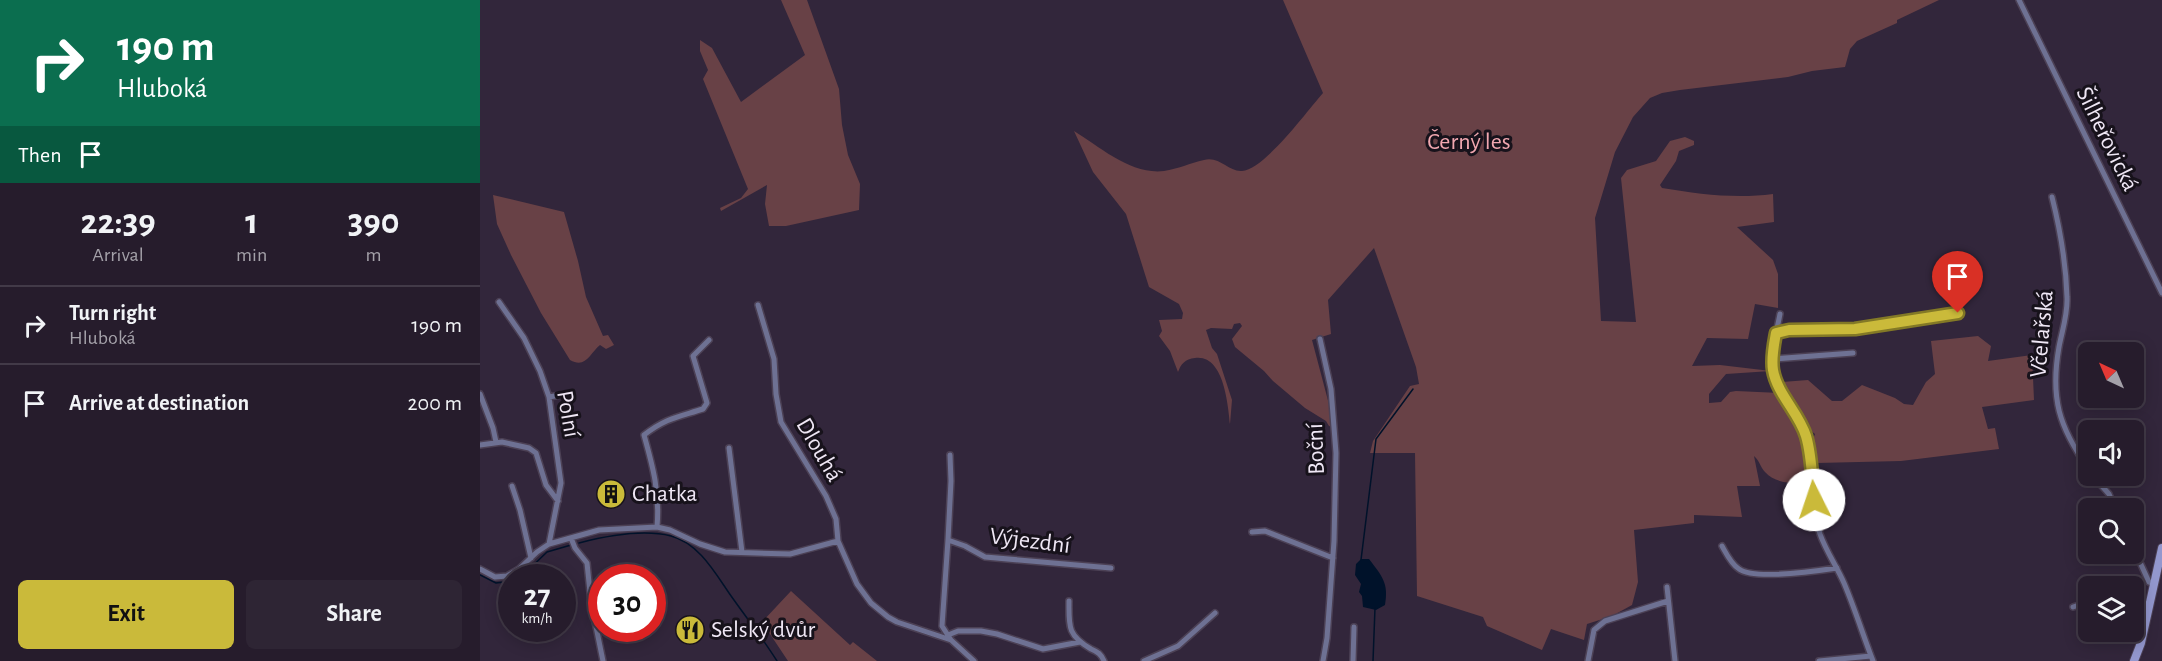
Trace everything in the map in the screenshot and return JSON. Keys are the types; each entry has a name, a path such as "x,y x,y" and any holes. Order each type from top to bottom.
{"street":[{"name":"Šilheřovická","path":"2019,0 2162,293"},
{"name":"Včelařská","path":"2052,197 2059,224 2067,298 2056,372 2055,397 2065,430 2078,451"},
{"name":"Polní","path":"499,302 524,338 540,371 549,397 561,483 549,544"},
{"name":"Dlouhá","path":"758,305 774,359 776,394 781,422 826,496 836,519 838,541 857,584 871,603 897,622 950,638"},
{"path":"1776,333 1789,330 1855,329 1958,313"},
{"path":"1780,314 1773,371 1800,419 1807,437 1821,536 1837,568 1872,658 1819,661"},
{"name":"Boční","path":"1320,339 1331,389 1336,453 1333,558 1323,661"},
{"path":"657,527 659,503 657,484 644,435 672,417 703,409 707,403 693,356 709,340"},
{"path":"1773,359 1853,353"},
{"path":"480,394 496,442"},
{"path":"549,397 566,394"},
{"path":"480,445 496,442 529,448 536,453 546,485 558,501"},
{"path":"729,448 742,552"},
{"path":"950,455 951,481 942,626 950,638 974,661"},
{"path":"513,486 531,558"},
{"path":"2102,486 2111,498"},
{"path":"1265,531 1266,522"},
{"path":"480,568 495,577 507,576 549,544 599,530 657,527 725,552 790,554 838,541"},
{"path":"1252,532 1265,531 1333,558"},
{"path":"571,538 575,548 587,563 591,602 603,661"},
{"name":"Výjezdní","path":"948,540 985,557 1111,568"},
{"path":"1722,546 1740,570 1754,573 1801,573 1837,568"},
{"path":"2134,661 2162,548"},
{"path":"2141,564 2149,582 2153,583"},
{"path":"1667,587 1675,661"},
{"path":"1069,601 1070,628 1080,642 1101,654 1104,661"},
{"path":"1588,661 1594,630 1605,621 1668,601"},
{"path":"2144,603 2149,605"},
{"path":"2073,607 2078,605"},
{"path":"1144,661 1178,646 1215,613"},
{"path":"1353,661 1354,627"},
{"path":"950,638 958,631 981,631 1043,649 1080,642"}],"green space":[{"path":"781,0 807,0 839,89 842,125 848,155 860,184 859,210 786,226 769,226 765,204 767,185 721,211 720,208 741,198 748,189 703,79 708,70 700,51 700,40 712,48 741,102 805,55"},
{"name":"Černý les","path":"1283,0 1939,0 1857,41 1850,49 1845,67 1788,77 1680,90 1650,98 1633,117 1615,152 1595,218 1601,321 1636,322 1621,178 1627,170 1656,161 1670,141 1685,137 1694,141 1694,145 1679,151 1676,161 1660,185 1662,188 1731,196 1773,194 1774,222 1737,227 1773,260 1778,274 1778,308 1755,304 1748,339 1707,338 1692,366 1720,365 1771,371 1726,374 1709,394 1709,403 1721,402 1730,392 1736,391 1781,393 1802,436 1807,459 1807,483 1774,479 1765,472 1754,456 1760,486 1737,486 1742,517 1694,515 1694,523 1634,530 1638,582 1632,605 1612,616 1587,624 1584,640 1551,629 1542,650 1487,626 1483,617 1417,596 1415,453 1370,453 1373,441 1410,386 1419,384 1416,367 1374,248 1328,300 1331,334 1312,340 1335,427 1329,426 1326,421 1305,408 1235,347 1232,339 1242,326 1240,323 1234,324 1232,329 1211,328 1206,330 1212,348 1217,354 1232,400 1230,424 1223,382 1212,364 1205,359 1189,359 1184,362 1178,372 1170,351 1159,336 1162,331 1159,320 1182,319 1183,313 1179,304 1149,287 1126,214 1093,172 1074,131 1116,158 1140,169 1164,171 1210,159 1237,171 1251,168 1274,150 1323,93"},
{"path":"493,195 564,212 586,297 603,336 608,335 614,345 606,349 600,345 580,363 570,360 541,313 511,255 497,224"},
{"path":"1978,336 1991,346 1988,361 2032,355 2034,400 1982,407 1988,429 1995,428 1999,449 1901,461 1817,463 1813,449 1815,434 1804,425 1782,382 1808,380 1832,401 1842,401 1862,385 1904,404 1913,405 1926,382 1935,374 1931,341"},
{"path":"791,591 850,645 853,642 877,661 788,661 762,622"}],"water":[{"path":"1361,559 1369,559 1381,575 1385,585 1385,605 1376,610 1363,607 1362,596 1359,592 1361,584 1355,575 1356,564"}],"waterway":[{"path":"1361,560 1376,439 1413,389"},
{"path":"579,543 637,533 660,534 681,540 697,551 711,567 777,661"},
{"path":"535,564 547,552 571,545"},
{"path":"480,575 498,583"},
{"path":"1373,661 1375,608"}],"place":[{"name":"Chatka","path":"611,494"},
{"name":"Selský dvůr","path":"690,630"}],"route":[{"path":"1814,500 1807,437 1800,419 1773,371 1776,333 1789,330 1855,329 1958,313"}]}
